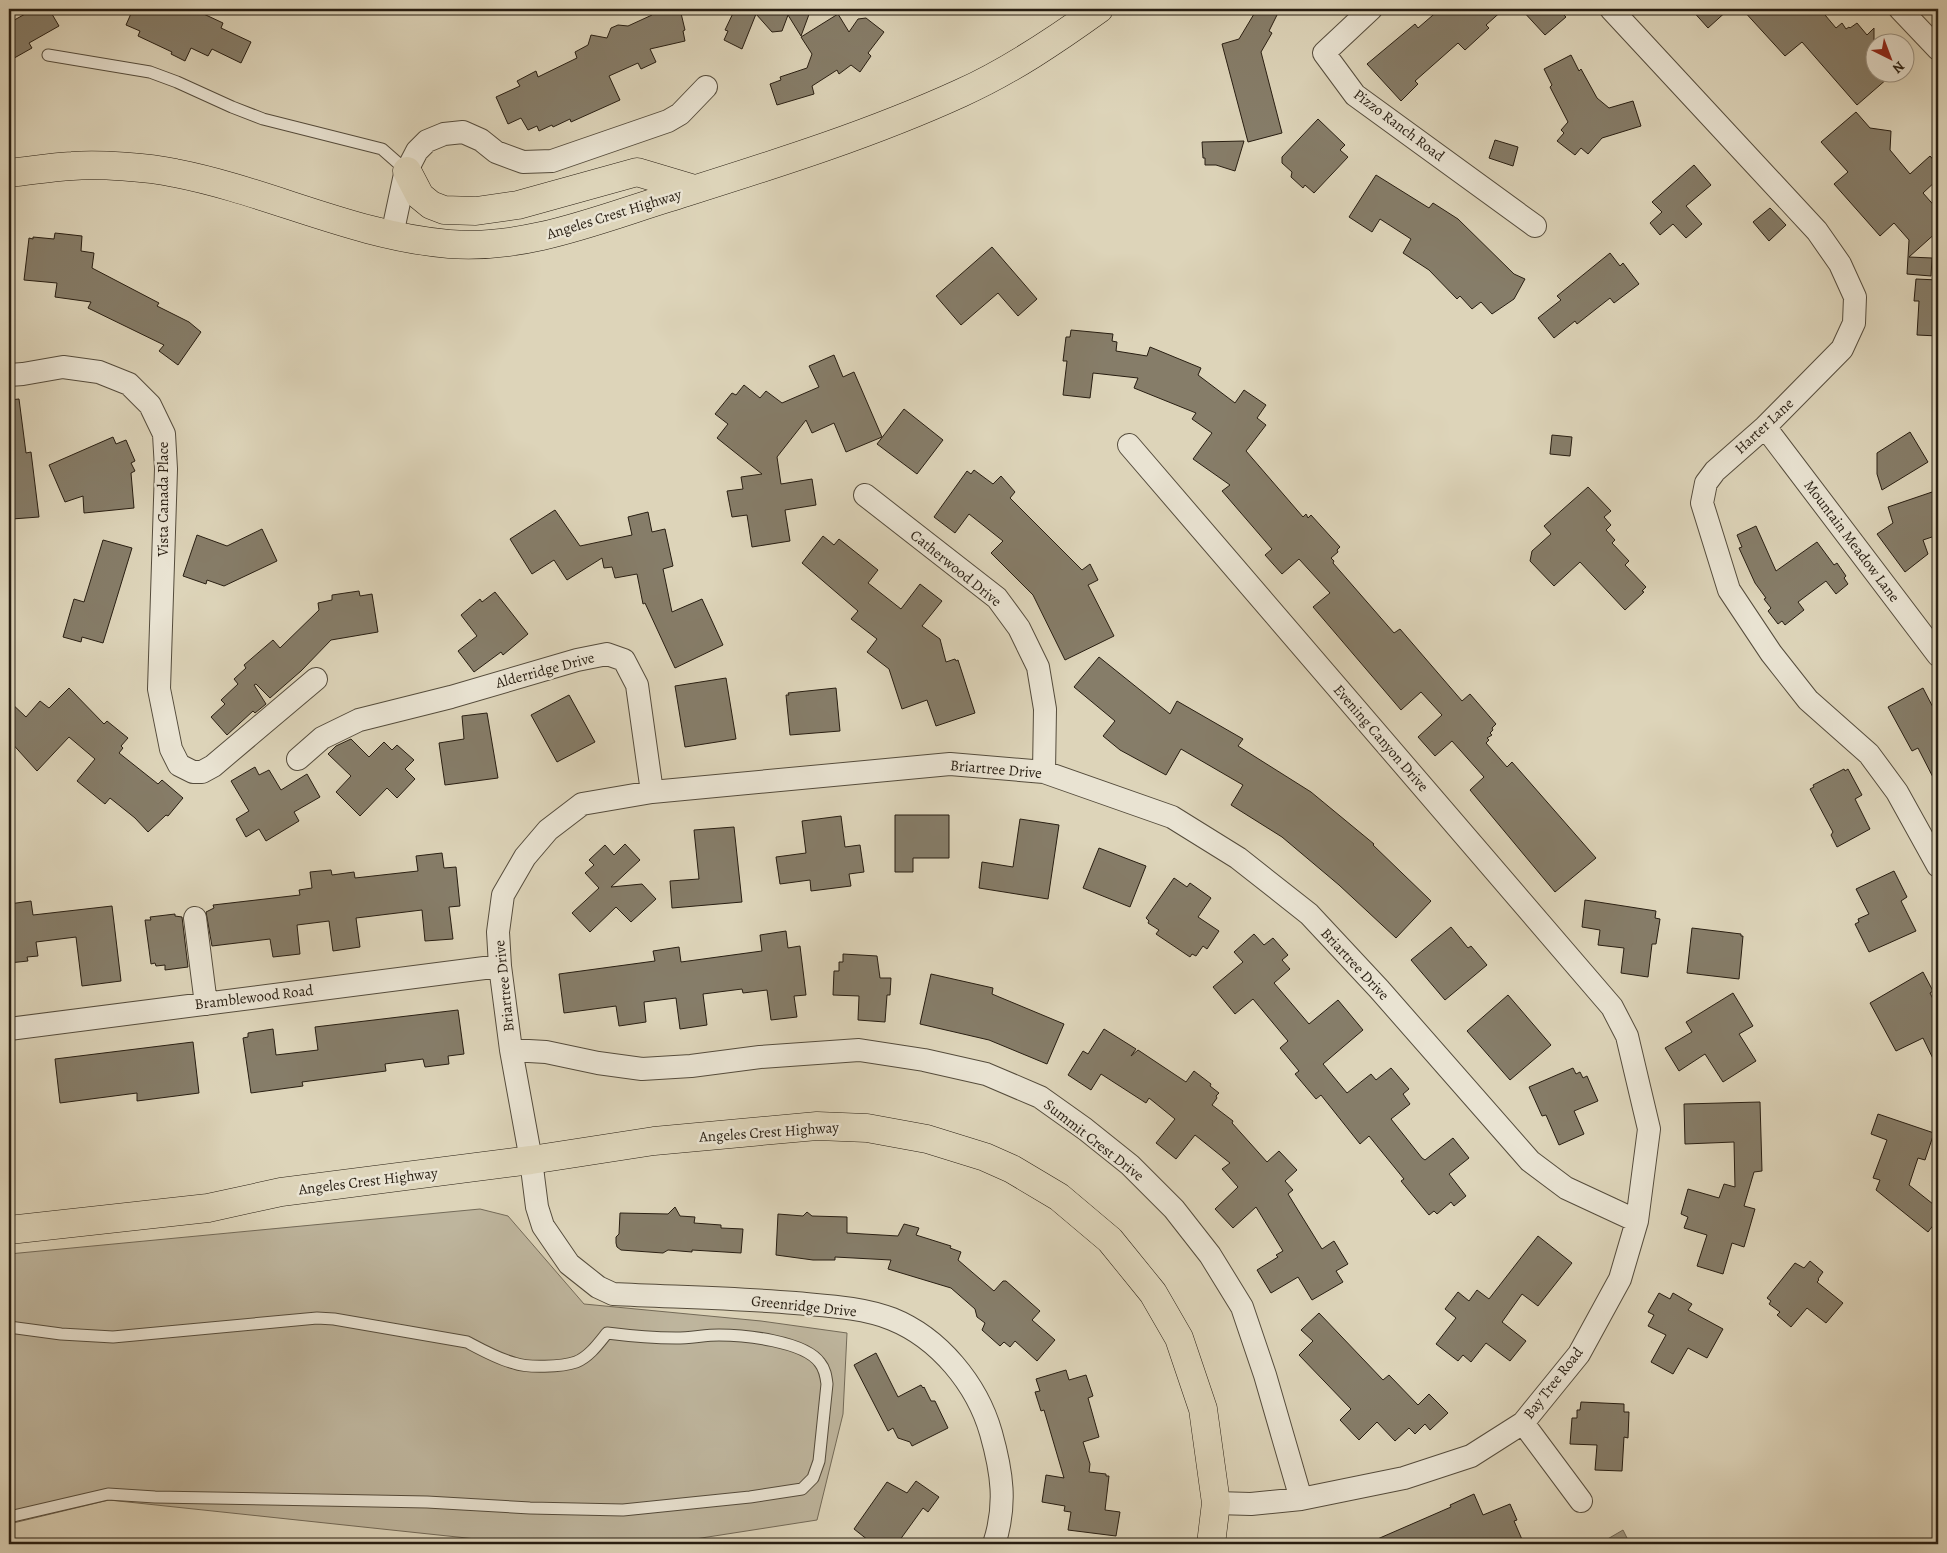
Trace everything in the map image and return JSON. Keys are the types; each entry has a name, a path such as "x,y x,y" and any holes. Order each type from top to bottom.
{"main road":[{"name":"Angeles Crest Highway","path":"9,173 75,165 172,172 211,181 328,218 392,234 450,244 502,243 565,232 803,154 912,114 964,92 997,74 1058,37 1099,9"},
{"path":"407,171 420,196 431,205 444,210 476,211 518,205 637,172 694,189"},
{"name":"Angeles Crest Highway","path":"9,1230 208,1208 281,1192 531,1160 654,1141 818,1126 867,1128 927,1139 986,1157 1059,1197 1110,1240 1140,1274 1166,1313 1179,1338 1203,1409 1216,1503 1211,1544"},
{"name":"Angeles Crest Highway","path":"9,1212 203,1190 281,1192"}],"street":[{"name":"Pizzo Ranch Road","path":"1371,9 1324,52 1355,95 1535,226"},
{"name":"Harter Lane","path":"1611,9 1817,231 1840,264 1855,297 1854,323 1842,349 1766,427 1715,471 1706,483 1702,503 1728,590 1770,653 1808,700 1869,754 1897,792 1938,866"},
{"path":"1900,9 1938,49"},
{"path":"392,234 407,171 417,151 427,142 444,134 463,132 481,140 496,152 523,162 552,161 668,121 680,114 706,87"},
{"name":"Vista Canada Place","path":"9,375 63,367 99,372 129,384 150,406 164,434 166,469 159,689 171,749 180,765 193,772 202,772 213,766 316,679"},
{"name":"Mountain Meadow Lane","path":"1766,427 1938,656"},
{"name":"Evening Canyon Drive","path":"1128,444 1612,1007 1627,1036"},
{"name":"Catherwood Drive","path":"865,496 997,598 1019,628 1038,667 1045,709 1044,772"},
{"name":"Alderridge Drive","path":"298,759 322,738 359,720 452,697 577,660 607,654 624,660 637,685 652,792"},
{"name":"Briartree Drive","path":"531,1160 512,1050 500,966 498,932 503,895 525,857 548,830 582,804 652,792 950,764 1044,772 1172,817 1238,858 1309,914 1379,988 1530,1161 1566,1188 1637,1221"},
{"path":"195,918 206,1004"},
{"name":"Bramblewood Road","path":"9,1029 500,966"},
{"name":"Bay Tree Road","path":"1216,1503 1251,1504 1300,1499 1404,1478 1471,1456 1522,1423 1579,1354 1620,1279 1637,1221 1649,1129 1627,1036"},
{"name":"Summit Crest Drive","path":"512,1050 546,1052 598,1063 642,1069 691,1066 760,1057 859,1050 924,1060 986,1074 1040,1097 1130,1164 1174,1209 1210,1256 1242,1307 1265,1375 1300,1499"},
{"name":"Greenridge Drive","path":"531,1160 537,1207 542,1226 569,1264 587,1280 613,1294 757,1300 846,1308 890,1319 911,1328 933,1344 954,1365 965,1380 987,1419 997,1455 1003,1497 998,1532 994,1544"},
{"path":"1522,1423 1582,1501"}],"lane":[{"path":"48,55 150,72 263,119 382,149 407,171"},
{"path":"9,1327 60,1334 113,1337 317,1318 334,1319 468,1342 515,1364 533,1365 557,1365 577,1362 591,1352 608,1333 643,1337 679,1338 718,1335 762,1338 806,1350 819,1361 825,1372 827,1384 819,1461 813,1478 802,1489 750,1497 623,1510 530,1508 427,1502 108,1494 9,1517"}],"shaded area":[{"path":"480,1209 508,1216 584,1304 761,1321 847,1333 843,1414 817,1520 695,1539 495,1541 109,1500 9,1524 9,1254"},
{"path":"1623,1530 1630,1544 1599,1544"}],"building":[{"path":"34,9 49,9 59,26 29,43 32,48 9,61 9,23"},
{"path":"133,9 193,9 223,23 221,28 251,42 241,63 212,49 208,56 191,48 185,61 171,54 172,52 138,36 140,31 126,25"},
{"path":"651,9 680,9 685,30 683,31 685,41 650,49 656,62 641,69 638,63 609,76 620,100 571,122 570,119 539,131 537,126 528,130 521,118 508,124 496,97 520,86 517,81 536,71 538,77 577,58 575,52 588,45 591,35 607,38 611,28 618,25 628,26 652,15"},
{"path":"735,9 811,9 801,36 788,15 782,31 772,32 756,14 742,49 724,40 728,31 725,30"},
{"path":"1257,9 1280,9 1269,31 1272,33 1261,52 1282,133 1248,142 1222,44 1239,39"},
{"path":"1440,9 1504,9 1486,25 1489,28 1465,50 1458,43 1415,81 1418,84 1401,101 1367,64 1415,24 1418,28"},
{"path":"1521,9 1558,9 1566,17 1545,35"},
{"path":"1691,9 1729,9 1708,28"},
{"path":"1742,9 1820,9 1836,28 1842,23 1846,29 1857,23 1864,32 1864,82 1883,82 1857,105 1802,42 1785,56"},
{"path":"838,14 849,32 858,19 866,18 884,32 868,53 871,56 860,72 851,65 839,74 837,70 812,86 814,94 777,105 770,84 781,80 780,77 807,68 812,54 801,37"},
{"path":"1571,55 1597,98 1609,108 1633,101 1641,126 1602,138 1588,154 1581,148 1575,155 1557,141 1564,133 1561,130 1568,122 1550,87 1552,85 1544,69"},
{"path":"1856,112 1870,128 1891,131 1890,150 1910,174 1930,156 1938,165 1938,179 1923,193 1938,210 1938,231 1909,257 1932,258 1931,276 1907,274 1909,240 1894,223 1880,236 1834,184 1848,172 1821,142"},
{"path":"1318,119 1345,145 1340,150 1348,157 1314,193 1305,185 1303,188 1291,177 1292,172 1282,163 1282,157"},
{"path":"1495,140 1518,147 1513,166 1489,158"},
{"path":"1244,141 1235,171 1216,165 1205,165 1202,142"},
{"path":"1694,165 1711,185 1686,206 1702,224 1686,238 1673,224 1660,235 1650,223 1662,212 1652,202"},
{"path":"1376,175 1429,208 1433,203 1458,219 1514,274 1525,279 1514,299 1492,314 1481,302 1472,309 1460,296 1457,299 1429,270 1403,253 1411,239 1380,219 1372,232 1349,217"},
{"path":"1770,208 1786,225 1769,241 1753,222"},
{"path":"55,233 82,236 81,251 94,253 92,268 159,303 157,306 189,322 201,332 178,365 159,351 164,345 88,308 91,302 55,297 57,283 24,280 29,238 54,239"},
{"path":"992,247 1037,299 1018,316 998,293 961,325 936,296"},
{"path":"1610,253 1620,266 1623,263 1639,284 1614,303 1610,298 1577,324 1575,321 1554,338 1538,318 1561,300 1557,296"},
{"path":"1916,279 1938,280 1938,336 1917,335 1919,301 1914,301"},
{"path":"1071,330 1113,334 1112,341 1117,342 1116,351 1147,356 1150,347 1201,368 1198,375 1235,403 1244,390 1266,405 1257,418 1266,425 1246,451 1303,517 1306,514 1308,518 1311,515 1340,547 1337,550 1338,552 1331,558 1334,561 1333,563 1394,633 1400,629 1462,701 1470,694 1496,724 1492,728 1493,730 1490,733 1492,735 1487,738 1489,740 1486,743 1507,767 1512,762 1596,858 1555,892 1470,790 1484,777 1452,741 1435,756 1418,737 1442,715 1421,692 1401,710 1313,607 1330,593 1299,559 1282,574 1265,555 1272,549 1222,491 1230,485 1193,459 1212,433 1192,419 1196,413 1134,388 1138,378 1093,373 1090,398 1063,395 1067,361 1063,361 1066,337 1070,337"},
{"path":"834,355 843,377 854,372 882,437 846,452 834,423 812,433 806,420 777,457 781,484 812,479 816,505 785,510 790,541 752,547 747,515 732,517 727,491 743,489 741,477 762,474 717,438 728,424 715,414 732,393 736,395 744,385 760,398 766,391 782,403 819,387 809,366"},
{"path":"19,399 26,453 31,452 39,517 12,519 9,496 9,400"},
{"path":"904,409 943,440 917,474 877,444"},
{"path":"1910,432 1928,462 1882,490 1877,474 1877,453"},
{"path":"1552,435 1572,437 1570,456 1550,454"},
{"path":"113,437 116,444 126,440 135,461 131,463 135,471 131,473 134,508 84,513 83,496 65,502 49,465"},
{"path":"974,470 993,484 1001,476 1015,492 1010,498 1082,570 1090,564 1098,580 1088,585 1114,636 1065,660 1033,595 991,553 1003,541 969,514 955,533 934,517 967,471 971,474"},
{"path":"1588,487 1611,511 1604,517 1611,525 1606,530 1615,540 1612,543 1629,561 1625,565 1646,587 1642,591 1644,592 1625,610 1580,562 1554,586 1530,561 1532,551 1551,534 1544,526"},
{"path":"1938,490 1938,535 1923,540 1928,554 1905,572 1877,534 1893,523 1888,507"},
{"path":"555,510 580,546 632,535 628,517 648,512 652,532 665,529 673,566 663,569 672,612 702,599 723,645 675,668 645,603 643,604 637,574 615,578 612,567 604,568 602,558 567,580 554,560 532,574 510,539"},
{"path":"1756,526 1776,571 1817,542 1834,565 1837,563 1846,576 1844,578 1848,584 1836,594 1826,581 1798,602 1804,610 1785,625 1782,621 1778,624 1768,611 1771,608 1755,583 1739,548 1742,547 1737,535"},
{"path":"262,529 277,561 224,586 207,580 206,584 183,576 197,535 227,546"},
{"path":"823,536 834,545 839,539 878,570 868,583 901,609 920,584 942,601 922,626 940,639 946,662 958,660 975,713 936,726 927,700 902,709 889,669 867,652 877,639 851,619 858,611 802,563"},
{"path":"103,540 132,548 103,643 82,637 81,642 63,637 74,599 84,602"},
{"path":"359,591 360,596 372,594 378,632 331,640 301,671 270,698 256,684 254,685 266,704 255,713 253,711 227,735 211,717 225,704 221,700 238,684 234,679 246,668 244,665 273,640 280,648 319,610 318,603 332,600 332,595"},
{"path":"495,592 528,634 503,655 501,652 474,672 458,651 477,636 461,615 480,599 482,602"},
{"path":"1099,657 1170,714 1177,701 1243,739 1238,746 1311,792 1374,844 1431,901 1396,938 1339,885 1282,837 1231,805 1243,785 1181,749 1166,775 1120,750 1103,736 1115,721 1074,687"},
{"path":"726,678 736,739 685,747 675,686"},
{"path":"69,688 104,724 107,721 128,738 121,746 123,748 119,753 158,784 162,780 183,798 168,816 166,815 148,832 135,818 110,798 105,804 77,781 95,759 69,737 37,771 9,740 9,701 26,717 40,701 49,708"},
{"path":"836,688 840,731 790,735 786,695 789,695 788,693"},
{"path":"1923,688 1938,717 1938,787 1918,748 1912,751 1888,707"},
{"path":"569,695 595,742 557,762 531,715"},
{"path":"487,713 498,778 445,785 439,743 464,739 462,716"},
{"path":"351,739 369,757 384,742 392,750 397,745 414,760 405,769 415,779 397,798 387,788 360,816 336,792 351,776 328,754 336,746"},
{"path":"255,767 259,775 269,770 281,790 307,774 320,797 294,812 299,821 266,841 259,829 246,837 236,819 249,811 231,781"},
{"path":"1844,769 1845,771 1848,769 1862,795 1855,799 1870,829 1837,847 1831,835 1833,832 1810,789 1814,787 1813,785"},
{"path":"895,815 949,815 949,858 913,858 913,872 895,872"},
{"path":"841,816 845,847 860,845 864,872 849,874 851,886 811,891 810,880 780,884 776,857 806,853 802,821"},
{"path":"1020,819 1059,825 1048,899 979,888 982,862 1013,867"},
{"path":"734,827 742,902 672,908 670,881 699,879 694,830"},
{"path":"625,844 640,860 611,887 642,884 656,899 631,922 616,907 590,932 572,913 599,888 585,873 594,865 589,860 605,845 614,855"},
{"path":"1099,848 1146,866 1130,907 1083,888"},
{"path":"442,853 444,868 456,867 460,906 449,907 453,939 425,941 422,910 356,918 360,947 333,951 329,921 297,925 300,954 273,957 270,939 212,946 206,912 214,908 213,905 300,895 299,890 312,888 310,872 331,870 332,875 354,872 355,878 418,871 416,856"},
{"path":"1894,871 1907,897 1901,901 1916,931 1869,952 1855,924 1859,922 1858,919 1869,914 1856,889"},
{"path":"1174,878 1187,887 1190,883 1211,898 1198,917 1219,931 1207,949 1203,946 1196,956 1192,954 1190,957 1156,934 1159,930 1148,923 1149,921 1146,918"},
{"path":"1585,900 1656,911 1655,918 1660,919 1656,944 1652,944 1648,977 1621,973 1624,948 1598,945 1600,930 1582,927"},
{"path":"31,901 33,915 112,906 121,981 82,986 76,937 36,942 38,956 27,957 28,961 9,963 9,904"},
{"path":"175,914 175,916 182,917 188,967 165,970 165,965 156,966 155,963 151,964 145,920 151,920 150,917"},
{"path":"1451,927 1468,948 1471,946 1487,965 1445,1000 1411,960"},
{"path":"1692,928 1741,934 1743,936 1739,979 1687,973"},
{"path":"786,931 788,948 800,946 806,995 794,996 797,1017 771,1020 767,990 743,993 742,989 703,994 707,1025 680,1029 676,998 644,1002 646,1022 619,1026 616,1006 564,1013 559,974 655,961 653,951 679,947 681,962 762,951 760,935"},
{"path":"1254,934 1264,945 1273,938 1288,955 1282,960 1290,969 1274,983 1309,1024 1338,1000 1363,1030 1323,1064 1347,1093 1371,1074 1376,1080 1391,1068 1409,1089 1403,1094 1410,1104 1391,1119 1422,1158 1425,1160 1453,1138 1469,1158 1449,1174 1466,1196 1454,1206 1451,1202 1437,1214 1434,1211 1429,1215 1401,1181 1404,1179 1369,1136 1360,1144 1321,1095 1316,1099 1295,1074 1299,1071 1280,1048 1288,1041 1253,999 1235,1014 1213,987 1243,962 1234,952"},
{"path":"843,954 877,956 880,978 891,978 890,995 887,995 885,1022 858,1020 859,996 833,995 834,971 839,971 839,962 843,962"},
{"path":"1923,972 1933,991 1930,993 1938,1009 1938,1069 1923,1038 1896,1051 1870,1003"},
{"path":"931,974 993,988 992,994 1064,1024 1047,1064 989,1040 920,1024"},
{"path":"1733,993 1753,1026 1739,1034 1756,1061 1723,1082 1705,1054 1679,1071 1665,1048 1692,1032 1686,1022"},
{"path":"1508,995 1551,1045 1510,1080 1467,1031"},
{"path":"458,1010 464,1054 448,1056 449,1064 425,1067 423,1059 385,1064 386,1071 302,1082 303,1086 251,1093 243,1038 248,1037 248,1033 273,1029 276,1055 318,1050 315,1027"},
{"path":"1104,1029 1136,1049 1131,1056 1138,1050 1186,1082 1194,1071 1219,1093 1212,1105 1233,1121 1232,1123 1267,1162 1279,1151 1297,1170 1285,1181 1293,1190 1288,1194 1322,1249 1334,1241 1348,1264 1336,1271 1343,1282 1312,1300 1298,1277 1271,1293 1257,1270 1278,1257 1276,1255 1283,1251 1256,1207 1233,1228 1215,1209 1238,1187 1222,1169 1230,1163 1195,1135 1176,1159 1156,1143 1175,1119 1149,1098 1146,1103 1101,1074 1091,1090 1068,1075 1083,1051 1088,1054"},
{"path":"193,1042 199,1093 137,1101 137,1093 60,1103 55,1059"},
{"path":"1573,1068 1576,1074 1580,1072 1583,1078 1587,1076 1598,1101 1574,1111 1584,1134 1559,1145 1546,1115 1542,1116 1529,1087"},
{"path":"1760,1102 1762,1171 1754,1172 1744,1206 1755,1209 1744,1247 1732,1243 1723,1274 1697,1266 1707,1235 1684,1228 1688,1217 1681,1214 1688,1189 1719,1198 1724,1184 1735,1187 1734,1142 1685,1144 1684,1104"},
{"path":"1878,1114 1934,1133 1925,1160 1918,1158 1909,1185 1938,1208 1938,1219 1928,1232 1876,1190 1880,1180 1873,1178 1887,1140 1871,1134"},
{"path":"675,1207 680,1216 695,1217 694,1223 721,1225 721,1228 743,1229 741,1253 668,1250 663,1253 621,1250 617,1247 616,1237 619,1234 620,1213 668,1214"},
{"path":"807,1212 812,1216 847,1217 847,1233 898,1236 904,1224 919,1228 916,1235 951,1246 950,1248 961,1252 958,1260 994,1291 1003,1281 1006,1281 1040,1311 1032,1320 1055,1340 1037,1361 1015,1341 1010,1347 1004,1342 1000,1346 982,1330 985,1323 977,1317 975,1309 951,1288 888,1269 891,1260 835,1257 835,1260 813,1260 776,1255 778,1214 803,1216"},
{"path":"1538,1236 1572,1263 1538,1306 1522,1294 1502,1322 1526,1341 1510,1361 1486,1343 1471,1362 1463,1355 1458,1361 1436,1344 1456,1318 1445,1309 1458,1292 1469,1301 1477,1290 1489,1299"},
{"path":"1810,1261 1823,1272 1817,1282 1843,1303 1826,1323 1807,1308 1791,1327 1777,1315 1780,1312 1769,1304 1771,1301 1767,1298 1795,1263 1804,1268"},
{"path":"1659,1293 1670,1299 1673,1293 1692,1304 1688,1310 1723,1329 1707,1358 1688,1348 1673,1374 1651,1362 1666,1335 1648,1326 1654,1315 1648,1312"},
{"path":"1319,1313 1383,1380 1389,1375 1418,1405 1429,1394 1448,1413 1430,1430 1425,1424 1415,1434 1409,1428 1395,1441 1377,1422 1359,1440 1340,1420 1351,1409 1299,1355 1313,1341 1301,1330"},
{"path":"876,1353 898,1397 921,1385 931,1401 935,1401 948,1428 912,1446 910,1442 898,1438 893,1428 888,1431 854,1365"},
{"path":"1066,1370 1069,1380 1086,1375 1093,1396 1088,1398 1099,1437 1083,1442 1090,1464 1089,1472 1109,1476 1105,1510 1120,1512 1116,1536 1068,1530 1071,1512 1064,1511 1065,1506 1042,1502 1046,1475 1064,1478 1044,1410 1041,1411 1035,1392 1040,1391 1036,1379"},
{"path":"1581,1402 1624,1404 1624,1412 1629,1412 1628,1438 1624,1437 1622,1471 1595,1470 1597,1445 1570,1444 1572,1418 1577,1418 1577,1410 1580,1410"},
{"path":"916,1481 939,1497 928,1512 923,1508 897,1544 873,1544 854,1529 887,1482 907,1493"},
{"path":"1474,1494 1483,1515 1510,1504 1517,1520 1514,1521 1524,1544 1366,1544 1451,1507 1450,1505"}]}
